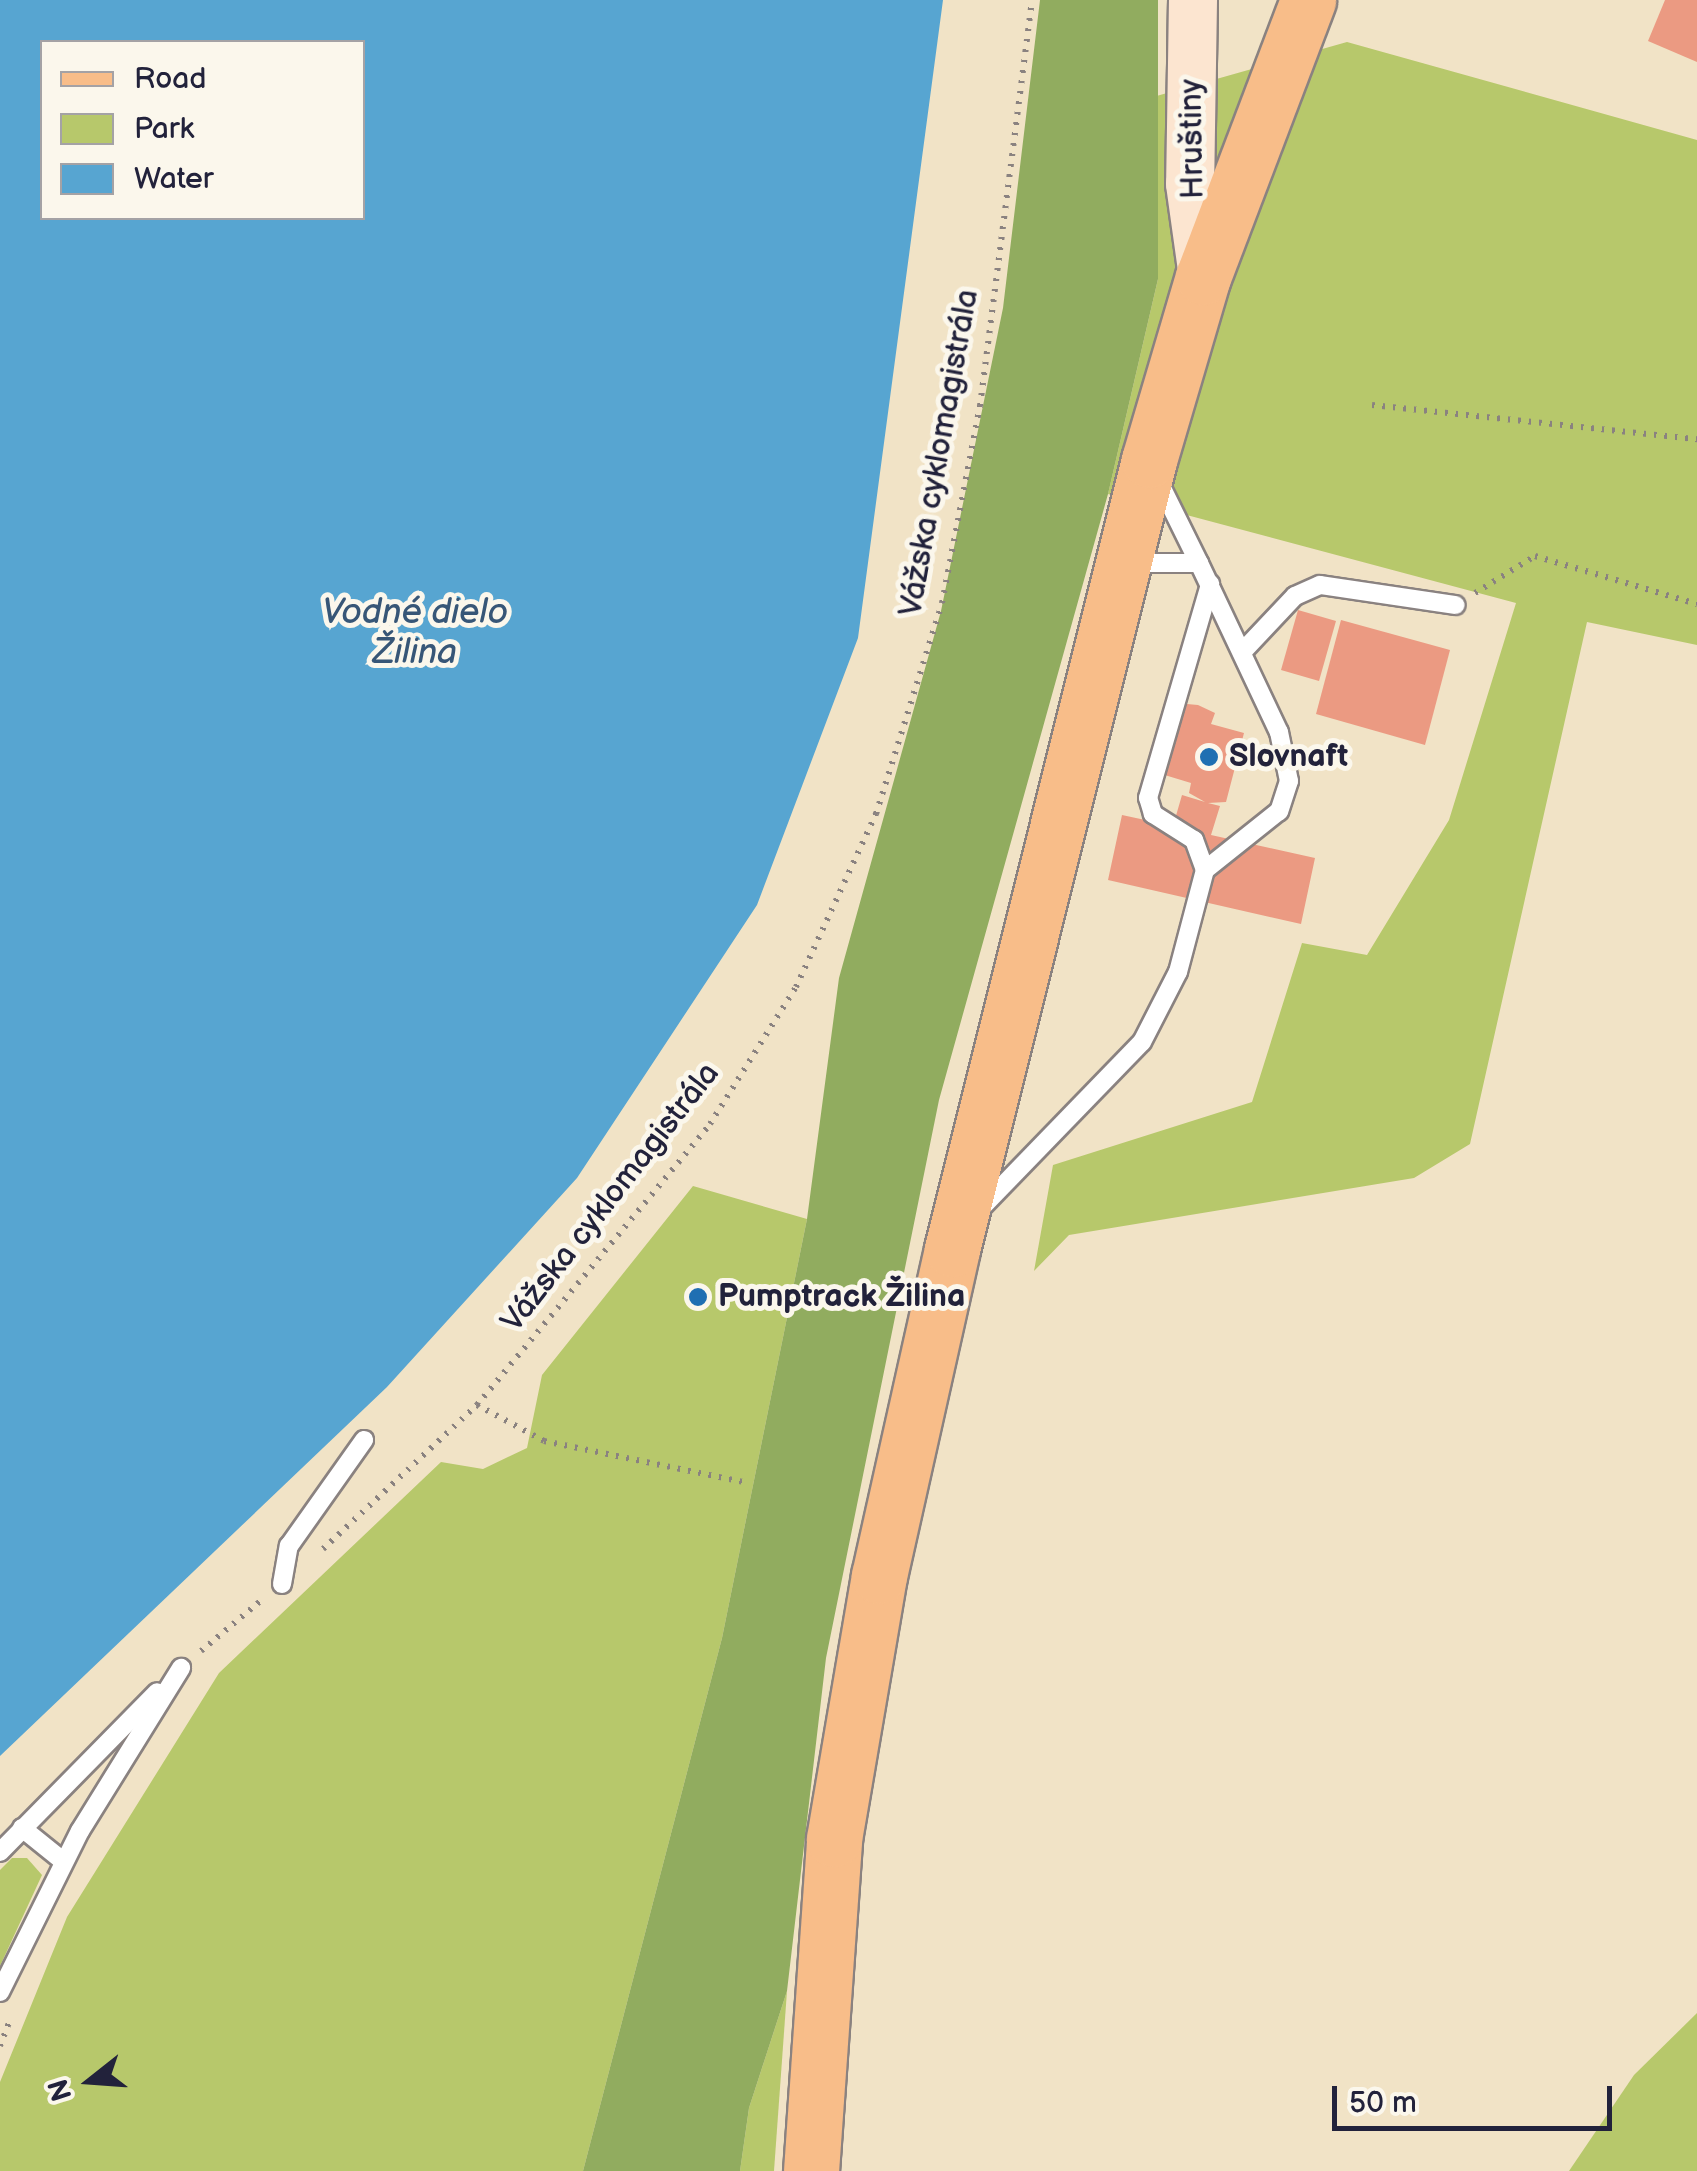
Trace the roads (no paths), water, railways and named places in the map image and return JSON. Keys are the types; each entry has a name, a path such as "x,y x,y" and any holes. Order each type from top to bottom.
{"main road":[{"path":"811,2171 834,1839 880,1576 952,1248 1148,460 1204,276 1308,0"}],"street":[{"name":"Hruštiny","path":"1193,0 1190,184 1204,276"}],"lane":[{"path":"1148,460 1245,649 1289,781 1268,824 1205,870"},
{"path":"1121,563 1199,562"},
{"path":"952,1248 995,1188 1142,1042 1178,972 1205,870 1194,840 1153,814 1148,798 1210,584"},
{"path":"1245,649 1294,596 1320,585 1456,605"},
{"path":"282,1584 290,1546 364,1440"},
{"path":"0,1852 181,1668 63,1861 0,1992"},
{"path":"22,1828 63,1861"}],"water":[{"name":"Vodné dielo Žilina","path":"0,0 943,0 858,638 757,905 577,1178 387,1387 0,1756"}],"place":[{"name":"Slovnaft","path":"1209,757"},
{"name":"Pumptrack Žilina","path":"698,1297"}]}
